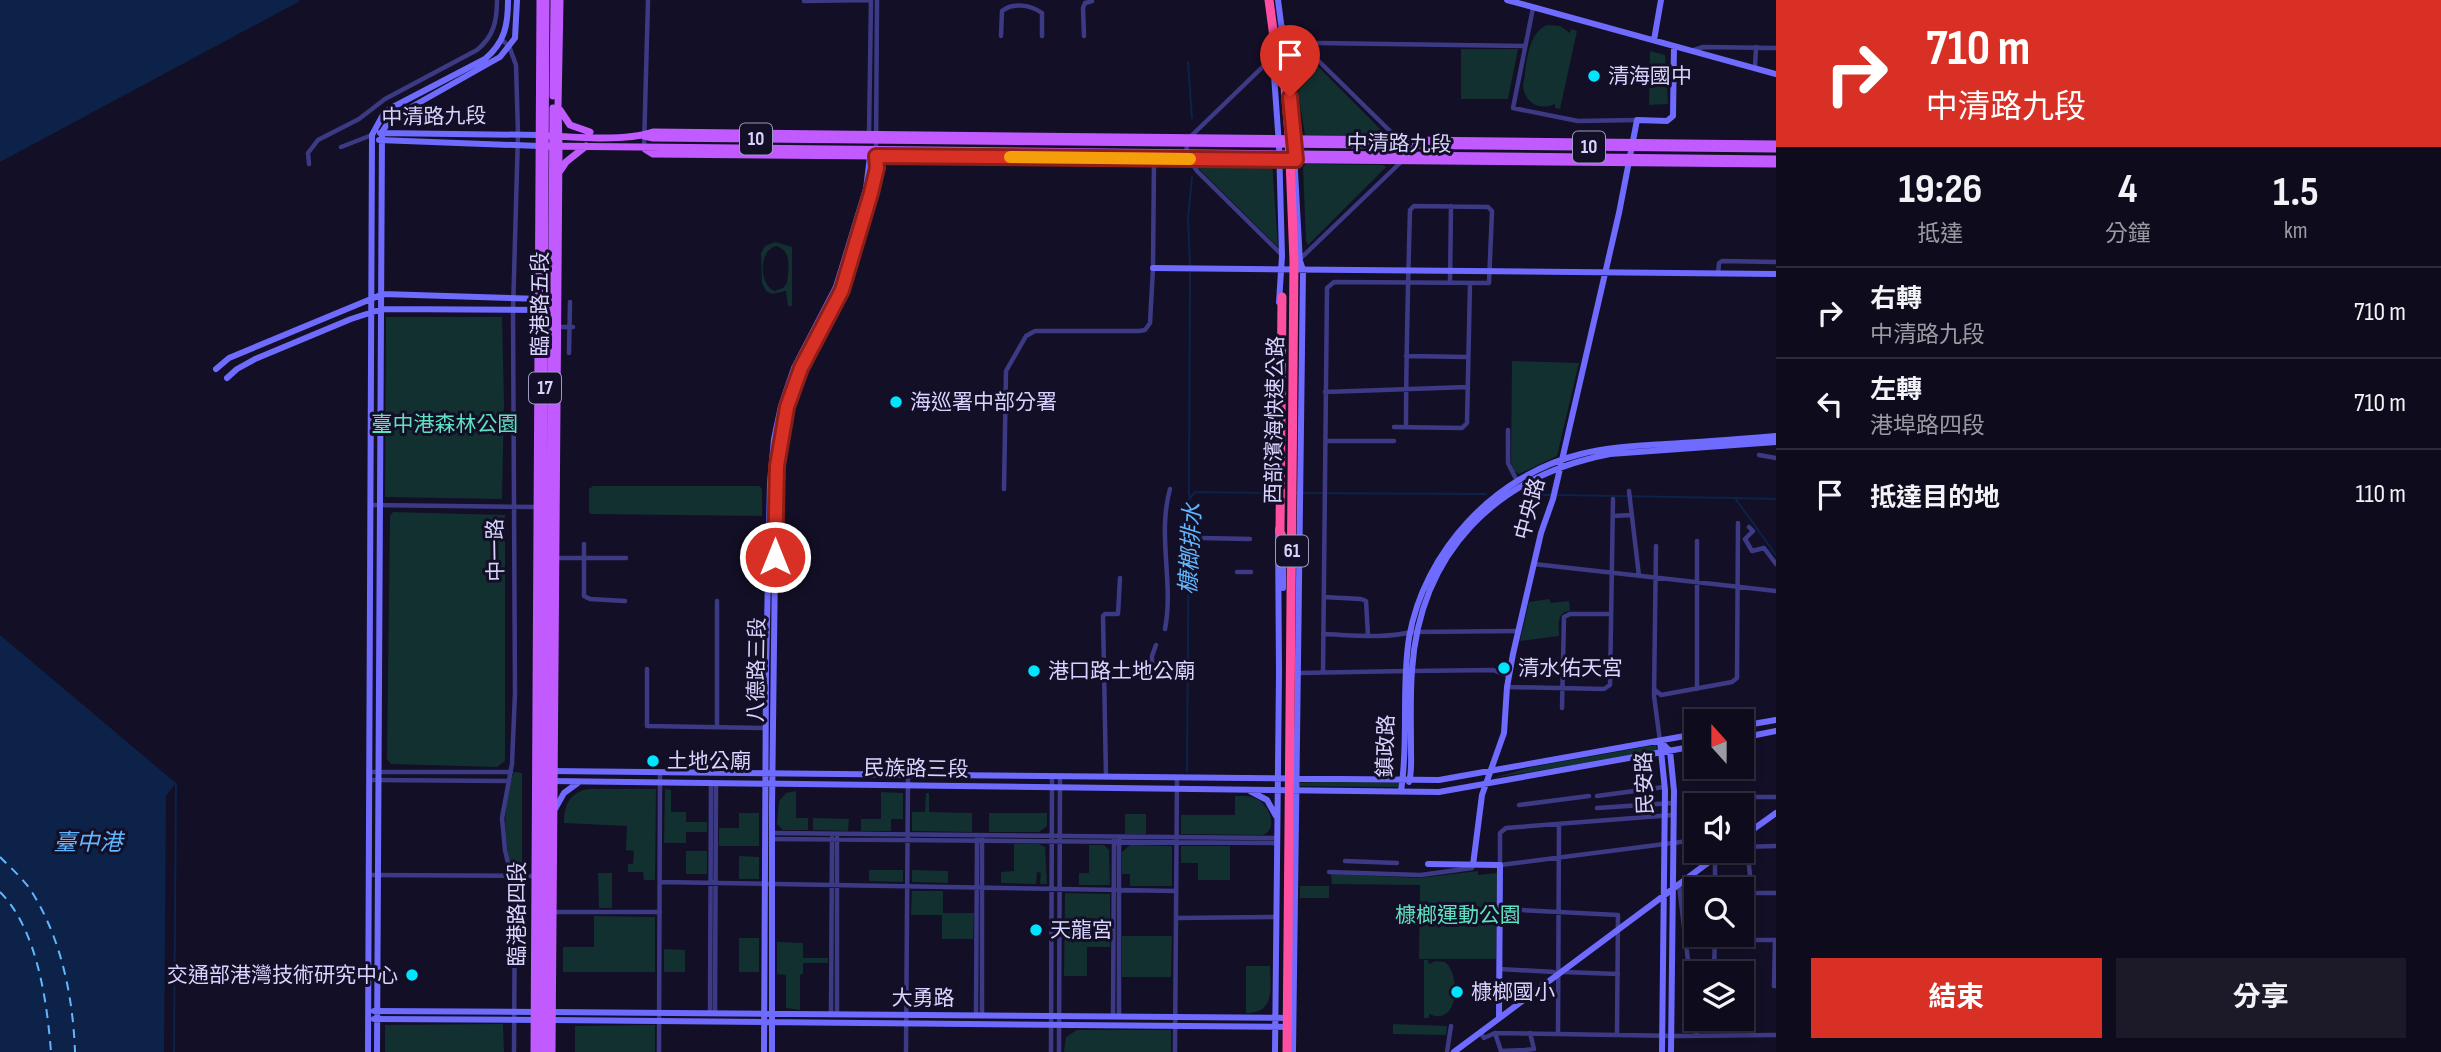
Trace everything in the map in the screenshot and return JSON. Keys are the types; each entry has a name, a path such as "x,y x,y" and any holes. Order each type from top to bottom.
{"highway":[{"name":"西部濱海快速公路","path":"1272,0 1284,133 1288,235 1281,1052"},
{"name":"西部濱海快速公路","path":"1272,0 1282,51 1289,135 1294,261 1287,1052"},
{"path":"1291,662 1297,609 1300,272"},
{"path":"1282,297 1280,532 1286,545"}],"main road":[{"name":"臨港路五段","path":"540,0 549,135"},
{"name":"臨港路五段","path":"545,776 549,310 546,0"},
{"name":"臨港路五段","path":"545,776 549,135 554,0"},
{"name":"臨港路五段","path":"549,135 558,107 561,0"},
{"path":"558,107 575,129 615,137"},
{"name":"中清路九段","path":"549,135 643,135 653,138 1188,156"},
{"name":"中清路九段","path":"549,146 644,148 1187,141 1401,158 1776,159"},
{"name":"中清路九段","path":"873,145 1154,158 1400,143 1776,144"},
{"name":"中清路九段","path":"1634,145 1776,149"},
{"name":"臨港路五段","path":"549,146 559,175 549,300"},
{"path":"559,175 566,162 586,146"},
{"name":"中清路九段","path":"1631,160 1776,164"},
{"name":"臨港路五段","path":"545,776 555,558 546,507"},
{"name":"臨港路四段","path":"540,1052 553,912 544,876 554,811 545,776"},
{"name":"臨港路四段","path":"545,776 543,1016 546,1052"},
{"name":"臨港路四段","path":"534,1052 543,1016 545,776"},
{"name":"臨港路四段","path":"543,1016 552,1052"}],"street":[{"path":"309,164 308,153 318,140 359,119 385,99 485,44 496,22 497,0"},
{"path":"377,1052 379,722 372,312 372,135 384,113 391,108 494,51 508,25 508,0"},
{"name":"中一路","path":"514,1052 515,908 502,818 510,772 515,693 513,311 518,76 509,46 515,38 517,0"},
{"path":"644,148 648,0"},
{"path":"804,1 871,0 873,145"},
{"path":"873,55 877,0"},
{"path":"1272,0 1281,23 1285,55 1295,150 1301,260 1294,672 1296,790 1293,1052"},
{"path":"1272,0 1282,297"},
{"path":"1507,0 1776,74"},
{"path":"1654,40 1661,0"},
{"path":"1084,36 1083,8 1085,3 1092,1"},
{"path":"1001,36 1002,11 1019,6 1034,7 1042,13 1042,36"},
{"path":"1533,7 1513,108 1578,121 1667,121 1673,116 1674,46"},
{"path":"1281,23 1400,143 1401,158 1301,260"},
{"path":"368,1052 370,719 383,294 382,132 398,114 488,65 509,46 502,40"},
{"path":"1282,256 1197,171 1188,156 1187,141 1273,56 1306,49 1311,43 1525,46"},
{"path":"1693,51 1716,47 1776,48"},
{"path":"1714,57 1716,47"},
{"path":"1755,69 1756,47"},
{"name":"中央路","path":"1473,865 1482,795 1503,739 1507,687 1518,631 1553,499 1631,160 1637,120"},
{"name":"中清路九段","path":"372,135 382,132 549,135"},
{"path":"341,147 372,135"},
{"name":"中清路九段","path":"372,135 382,142 549,146"},
{"name":"八德路三段","path":"764,1052 764,784 774,439 788,384 807,339 839,288 871,193 877,168 873,145"},
{"path":"1004,489 1006,371 1026,337 1035,331 1145,330 1150,323 1154,158"},
{"path":"1450,283 1451,206"},
{"path":"1323,673 1325,392 1329,285 1334,282 1409,282 1489,283 1492,211 1488,206 1411,208 1409,282 1406,356 1406,427"},
{"path":"1718,274 1719,263 1722,261 1776,262"},
{"path":"1153,268 1282,273 1450,271 1776,274"},
{"path":"1275,1052 1280,493 1285,297 1282,273"},
{"path":"1394,427 1464,428 1467,423 1470,283"},
{"path":"216,369 229,358 383,294 549,300"},
{"path":"569,353 570,302"},
{"path":"227,378 255,359 382,309 549,310"},
{"path":"548,327 571,327"},
{"path":"1406,356 1468,357"},
{"path":"1325,392 1468,387"},
{"path":"1508,430 1508,463 1517,481"},
{"name":"鎮政路","path":"1401,791 1407,780 1409,671 1414,632 1427,585 1443,553 1471,519 1493,498 1517,481 1560,463 1610,449 1776,436"},
{"path":"1326,441 1394,441"},
{"name":"鎮政路","path":"1414,632 1435,579 1459,540 1474,523 1508,494 1560,463 1610,454 1776,442"},
{"path":"1759,455 1776,458"},
{"name":"八德路三段","path":"772,1052 773,483"},
{"path":"1165,629 1165,516 1170,489"},
{"path":"1296,709 1299,673 1298,493"},
{"path":"1630,495 1639,576"},
{"path":"1507,687 1604,689 1610,685 1613,499"},
{"path":"375,505 546,507"},
{"path":"1613,516 1631,515"},
{"path":"1655,690 1661,695 1732,682 1738,678 1738,523"},
{"path":"1749,527 1752,531 1745,539 1752,551 1764,548 1776,564"},
{"path":"1201,538 1250,539"},
{"path":"1697,541 1697,688"},
{"path":"584,544 585,597 625,601"},
{"path":"1656,546 1654,696 1660,741"},
{"path":"555,558 626,558"},
{"path":"1534,564 1776,591"},
{"path":"1237,572 1251,572"},
{"path":"1106,778 1103,616 1118,614 1120,579"},
{"path":"1324,597 1361,599 1368,605 1368,636"},
{"path":"717,601 717,727"},
{"path":"1562,708 1562,626 1565,616 1611,614"},
{"path":"1323,634 1368,636 1414,632 1518,631"},
{"path":"1152,676 1152,656 1156,645"},
{"path":"647,669 647,726 765,728"},
{"path":"1299,673 1493,670 1509,676"},
{"path":"1754,724 1776,720"},
{"path":"1754,735 1776,731"},
{"name":"民族路三段","path":"545,776 660,773 1439,780 1684,736"},
{"name":"民安路","path":"1660,741 1670,751 1676,887 1671,1052"},
{"name":"民安路","path":"1660,741 1664,787 1662,1052"},
{"name":"民族路三段","path":"545,776 579,782 1439,792 1684,748"},
{"path":"370,772 510,772"},
{"path":"659,1052 660,773"},
{"path":"906,1052 908,776"},
{"path":"1051,1052 1055,1021 1060,839 1056,778"},
{"path":"1175,1052 1177,778"},
{"path":"370,780 509,781"},
{"path":"554,811 564,793 579,782"},
{"path":"713,783 713,1012"},
{"path":"1597,796 1664,787"},
{"path":"1056,788 1052,889 1055,1021 1059,1052"},
{"path":"1245,789 1266,799 1274,809 1278,821"},
{"path":"1519,804 1589,796"},
{"path":"1754,797 1776,797"},
{"path":"1597,808 1673,803"},
{"path":"1754,828 1776,813"},
{"path":"1499,1018 1500,833 1504,828 1673,815"},
{"path":"1558,1033 1559,824"},
{"path":"772,836 1277,841"},
{"path":"834,1015 835,836"},
{"path":"979,1016 980,838"},
{"path":"1116,839 1116,1017"},
{"path":"1427,874 1428,864 1500,865 1684,842"},
{"path":"1754,847 1776,846"},
{"path":"1374,860 1374,873"},
{"path":"1345,861 1398,863"},
{"path":"1454,1052 1704,863"},
{"path":"1329,873 1427,874 1472,868 1473,865"},
{"path":"369,875 544,876"},
{"path":"660,882 1176,891"},
{"path":"1676,887 1697,1036"},
{"path":"1754,893 1776,893"},
{"path":"1499,909 1618,915 1618,1034"},
{"path":"553,912 660,912"},
{"path":"1176,918 1277,917"},
{"path":"1754,939 1775,940 1776,986"},
{"path":"1499,969 1560,974 1618,974"},
{"name":"大勇路","path":"659,1016 713,1012 772,1018 906,1024 1116,1017 1293,1018"},
{"name":"大勇路","path":"368,1015 764,1017"},
{"name":"大勇路","path":"772,1018 834,1015 979,1016 1175,1026 1293,1027"},
{"path":"1447,1052 1451,1026"},
{"path":"1480,1032 1484,1038 1495,1033 1776,1035"},
{"path":"1495,1033 1501,1051 1526,1051 1534,1049 1530,1033"}],"green space":[{"path":"1547,25 1560,26 1570,33 1571,29 1577,31 1560,109 1555,108 1555,104 1544,107 1534,104 1527,97 1523,86 1531,43 1540,29"},
{"path":"1289,37 1387,136 1305,135"},
{"path":"1461,49 1518,49 1508,99 1461,99"},
{"path":"1650,51 1665,55 1668,104 1649,105"},
{"path":"1192,162 1272,162 1278,247"},
{"path":"1306,164 1386,167 1308,245 1303,167"},
{"path":"775,242 792,247 792,306 788,306 786,291 772,294 766,291 762,283 761,253 765,246","holes":["776,246 781,248 788,261 787,283 775,291 766,282 763,268 770,249"]},
{"name":"臺中港森林公園","path":"386,317 502,317 502,499 385,497"},
{"path":"1512,361 1579,363 1557,456 1519,474 1514,471 1511,462"},
{"path":"593,486 759,486 762,489 762,516 591,514 589,489"},
{"path":"393,512 505,515 505,761 497,767 391,764 387,759 390,516"},
{"path":"1549,599 1551,603 1569,601 1570,611 1560,616 1559,636 1520,641 1529,602"},
{"path":"1656,745 1657,750 1646,753 1493,778 1532,767"},
{"path":"514,772 522,773 522,872 512,872 506,835 507,797"},
{"path":"1300,783 1400,783 1399,787 1298,786"},
{"path":"590,789 656,789 655,880 644,880 643,872 628,872 628,864 633,864 634,851 626,850 627,826 564,823 565,810 573,796"},
{"path":"665,789 671,790 671,812 686,812 686,822 707,822 707,832 686,832 686,843 664,843"},
{"path":"796,791 796,818 808,818 808,830 783,830 777,824 779,801 786,793"},
{"path":"881,792 903,793 903,819 891,819 891,831 861,831 861,819 881,819"},
{"path":"926,793 929,793 929,812 972,813 972,832 912,831 912,812 925,812"},
{"path":"1235,796 1254,798 1265,806 1271,822 1268,832 1263,835 1181,834 1181,815 1235,815"},
{"path":"739,813 759,813 759,846 719,846 719,828 739,828"},
{"path":"989,813 1047,813 1047,826 1039,832 989,832"},
{"path":"1125,814 1146,814 1146,834 1125,834"},
{"path":"813,818 849,819 848,831 813,830"},
{"path":"1014,844 1039,844 1045,847 1047,884 1040,884 1041,873 1037,872 1036,884 1001,883 1001,872 1014,871"},
{"path":"1089,845 1104,845 1109,850 1110,885 1079,885 1079,873 1089,873"},
{"path":"1130,845 1172,846 1172,886 1130,886 1130,874 1122,874 1122,852"},
{"path":"1181,846 1230,846 1230,880 1198,880 1198,863 1181,863"},
{"path":"686,851 707,851 707,874 686,874"},
{"path":"739,856 759,857 759,879 739,879"},
{"path":"869,870 903,870 903,882 869,881"},
{"path":"912,870 948,871 948,883 912,882"},
{"name":"槺榔運動公園","path":"1478,871 1478,875 1497,873 1496,959 1419,959 1420,885 1332,884 1331,874 1420,878"},
{"path":"598,873 612,873 612,908 599,908"},
{"path":"1300,886 1329,886 1329,898 1300,898"},
{"path":"912,891 943,891 943,913 974,913 973,939 942,939 942,915 911,915"},
{"path":"1065,893 1110,894 1110,947 1087,947 1087,976 1064,976"},
{"path":"594,916 655,917 655,972 563,972 563,947 594,947"},
{"path":"1122,936 1172,936 1171,977 1122,977"},
{"path":"739,938 759,938 759,972 739,972"},
{"path":"777,942 803,943 803,958 828,958 828,963 803,963 803,974 800,975 800,1010 786,1008 786,975 777,974"},
{"path":"664,949 685,950 685,972 664,972"},
{"path":"1424,960 1428,960 1429,964 1435,961 1445,962 1450,968 1455,987 1451,1007 1446,1013 1439,1016 1429,1014 1429,1018 1424,1018"},
{"path":"1246,966 1270,966 1269,998 1267,1004 1256,1012 1246,1013"},
{"path":"503,1024 504,1052 385,1052 385,1025"},
{"path":"1393,1024 1447,1026 1446,1035 1393,1034"},
{"path":"655,1025 655,1052 575,1052 575,1026"},
{"path":"1077,1030 1171,1030 1171,1052 1064,1052 1066,1037"}],"water":[{"path":"0,0 299,0 300,1 0,162"},
{"name":"臺中港","path":"0,635 177,784 175,1052 0,1052"}],"pier":[{"path":"175,784 173,1052 164,1052 166,796"}],"waterway":[{"path":"1188,62 1192,118"},
{"path":"1190,265 1188,218 1192,177"},
{"path":"1189,496 1190,273"},
{"name":"槺榔排水","path":"1187,771 1189,499 1195,492 1278,493"},
{"name":"槺榔排水","path":"1294,493 1486,494"},
{"name":"槺榔排水","path":"1523,495 1552,495"},
{"name":"槺榔排水","path":"1558,495 1735,498 1776,555"},
{"path":"1735,498 1776,499"}],"ferry route":[{"path":"0,857 30,889 50,927 68,988 75,1052"},
{"path":"0,892 13,907 31,945 43,989 51,1052"}],"slow traffic":[{"path":"1010,157 1190,159"}],"place":[{"name":"清海國中","path":"1594,76"},
{"name":"海巡署中部分署","path":"896,402"},
{"name":"清水佑天宮","path":"1504,668"},
{"name":"港口路土地公廟","path":"1034,671"},
{"name":"土地公廟","path":"653,761"},
{"name":"天龍宮","path":"1036,930"},
{"name":"交通部港灣技術研究中心","path":"412,975"},
{"name":"槺榔國小","path":"1457,992"}],"route":[{"path":"775,557 778,447 787,407 801,368 842,290 871,193 877,168 876,156 1296,160 1290,97"}]}
